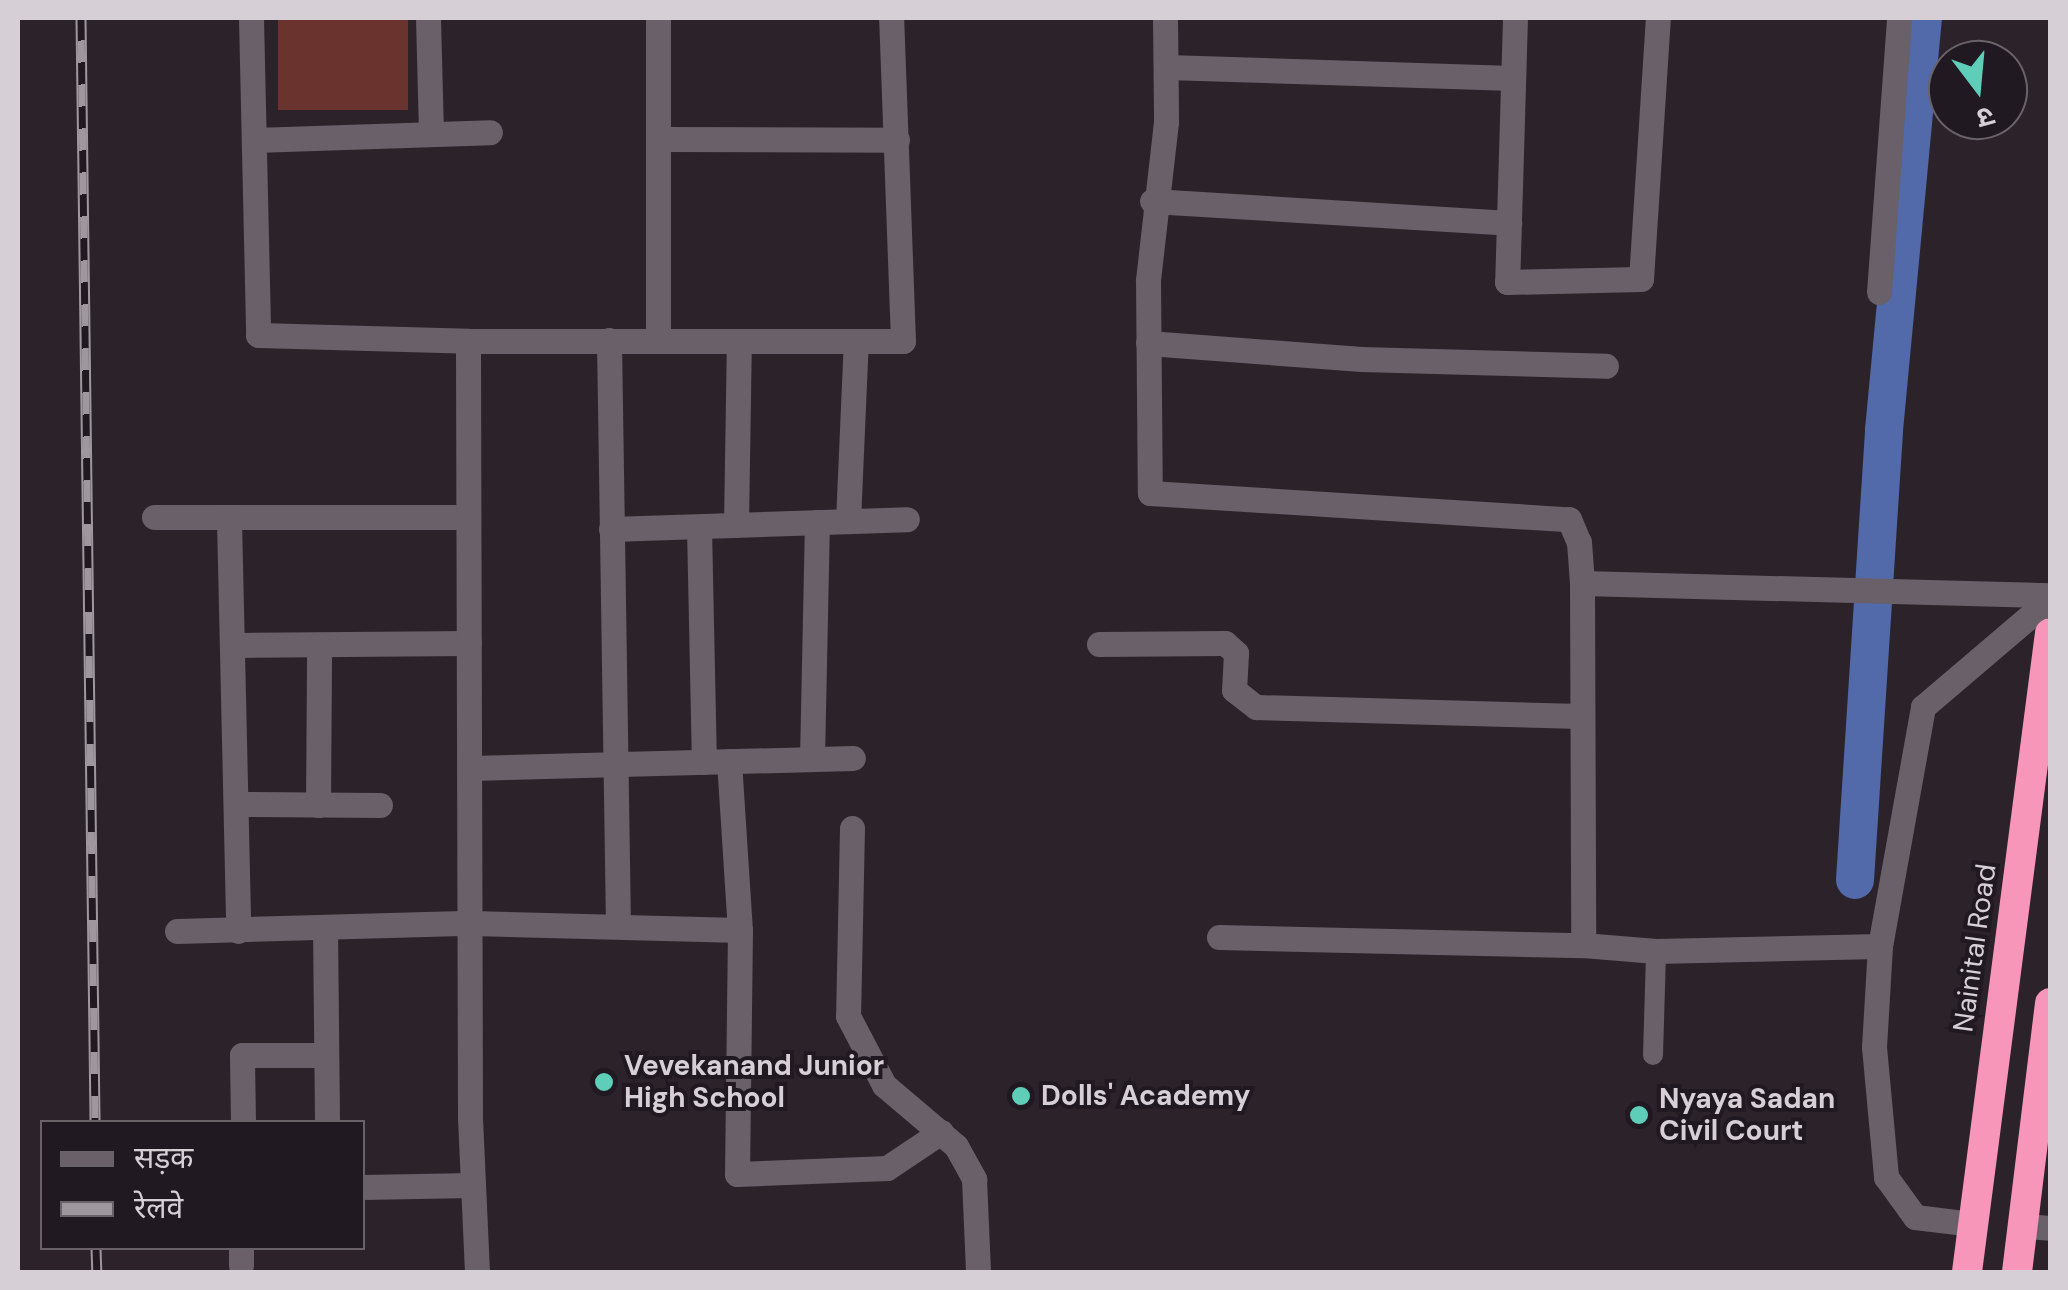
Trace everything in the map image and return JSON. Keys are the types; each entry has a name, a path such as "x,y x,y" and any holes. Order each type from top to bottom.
{"highway":[{"name":"Nainital Road","path":"1967,1272 2047,698 2050,633"},
{"path":"2017,1272 2037,1227 2050,1003"},
{"path":"1972,1224 2037,1227"}],"street":[{"path":"251,18 258,336 468,341 903,342 892,18"},
{"path":"428,18 431,132"},
{"path":"658,18 658,340"},
{"path":"1165,18 1166,122 1152,202 1148,343 1150,493 1568,519 1579,542 1582,583 1583,945"},
{"path":"1515,18 1507,282 1641,279 1658,18"},
{"path":"1879,292 1899,18"},
{"path":"1166,67 1513,78"},
{"path":"254,140 490,132"},
{"path":"661,139 897,140"},
{"path":"1152,202 1509,223"},
{"path":"609,340 611,764 618,926"},
{"path":"468,341 473,1185 477,1272"},
{"path":"736,525 738,341"},
{"path":"848,521 856,341"},
{"path":"1148,343 1361,359 1606,366"},
{"path":"154,517 467,517"},
{"path":"230,520 236,645 238,931"},
{"path":"612,529 907,520"},
{"path":"812,759 817,522"},
{"path":"699,526 716,761 740,930 737,1174 886,1168 941,1132"},
{"path":"1582,583 2050,597"},
{"path":"1972,1224 1915,1217 1886,1176 1874,1048 1880,946 1923,707 2050,597"},
{"path":"236,645 469,643"},
{"path":"1099,644 1225,643 1236,652 1234,690 1256,706 1582,716"},
{"path":"318,805 319,644"},
{"path":"471,768 854,758"},
{"path":"238,804 380,805"},
{"path":"852,828 848,1016 884,1085 941,1132 974,1179 978,1272"},
{"path":"177,931 471,923 740,930"},
{"path":"325,928 327,1120"},
{"path":"1219,937 1583,945 1656,951 1880,946"},
{"path":"243,1120 242,1056 326,1055"},
{"path":"365,1187 473,1185"}],"lane":[{"path":"1653,1055 1656,951"}],"shaded area":[{"path":"278,18 408,18 408,110 278,110"}],"waterway":[{"path":"1855,880 1884,430 1923,18"}],"railway":[{"path":"81,18 95,1120"},
{"path":"96,1250 97,1272"}],"place":[{"name":"Vevekanand Junior High School","path":"604,1082"},
{"name":"Dolls' Academy","path":"1021,1096"},
{"name":"Nyaya Sadan Civil Court","path":"1639,1115"}]}
